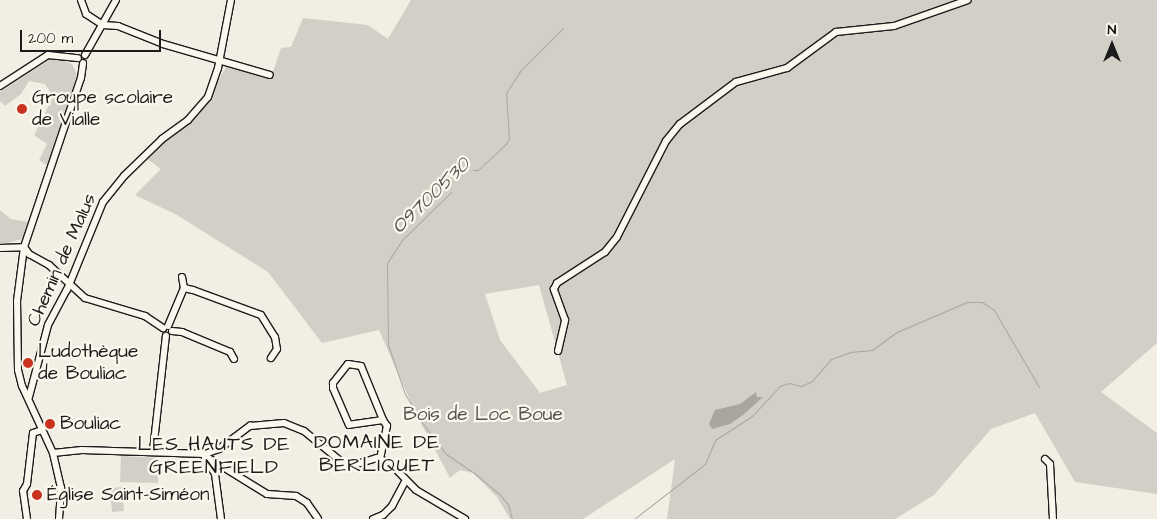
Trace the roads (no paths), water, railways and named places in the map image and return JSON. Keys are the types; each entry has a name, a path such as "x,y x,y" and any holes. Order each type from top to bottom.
{"street":[{"path":"81,0 86,14 103,25 118,26 163,44 220,59 270,76"},
{"path":"59,519 61,488 53,453 22,386 17,355 17,301 24,247 81,78 82,59 116,0"},
{"name":"Chemin de Malus","path":"28,397 44,337 103,202 147,153 200,108 214,82 231,0"},
{"path":"558,351 565,320 554,290 557,283 605,252 617,236 666,141 680,124 736,82 787,68 836,32 894,26 968,0"},
{"path":"0,86 50,54 82,59"},
{"path":"0,248 24,247"},
{"path":"24,247 29,254 69,283 85,298 145,316 168,328 230,352 234,359"},
{"path":"153,451 166,336 184,288 182,277"},
{"path":"184,288 261,315 275,337 276,349 271,358"},
{"path":"380,458 387,426 360,366 348,364 332,385 347,423 355,426 383,420"},
{"path":"53,453 153,451 198,453 219,449 250,426 276,422 304,431 343,464 357,464 380,458 398,468 405,482 465,519"},
{"path":"27,519 22,498 32,453 33,433 42,430"},
{"path":"198,453 210,464 215,474 221,519"},
{"path":"198,453 263,492 296,496 307,503 318,519"},
{"path":"1045,460 1050,464 1052,519"},
{"path":"373,519 383,515 392,506 405,482"}],"waterway":[{"name":"O9700530","path":"473,170 478,170 506,144 509,138 506,93 521,70 563,28"},
{"name":"O9700530","path":"451,192 402,240 387,263 388,345 405,394 421,421 446,454 473,472 499,494 508,504 512,519"},
{"path":"634,519 705,464 715,440 752,416 780,386 789,383 801,386 812,381 831,359 850,352 872,350 897,332 967,302 982,302 994,310 1039,387"}],"place":[{"name":"Groupe scolaire de Vialle","path":"22,109"},
{"name":"Ludothèque de Bouliac","path":"28,363"},
{"name":"Bouliac","path":"50,424"},
{"name":"Église Saint-Siméon","path":"37,495"}],"district":[{"name":"DOMAINE DE BERLIQUET","path":"377,454"},
{"name":"LES HAUTS DE GREENFIELD","path":"214,456"}],"park label":[{"name":"Bois de Loc Boue","path":"483,415"}]}
